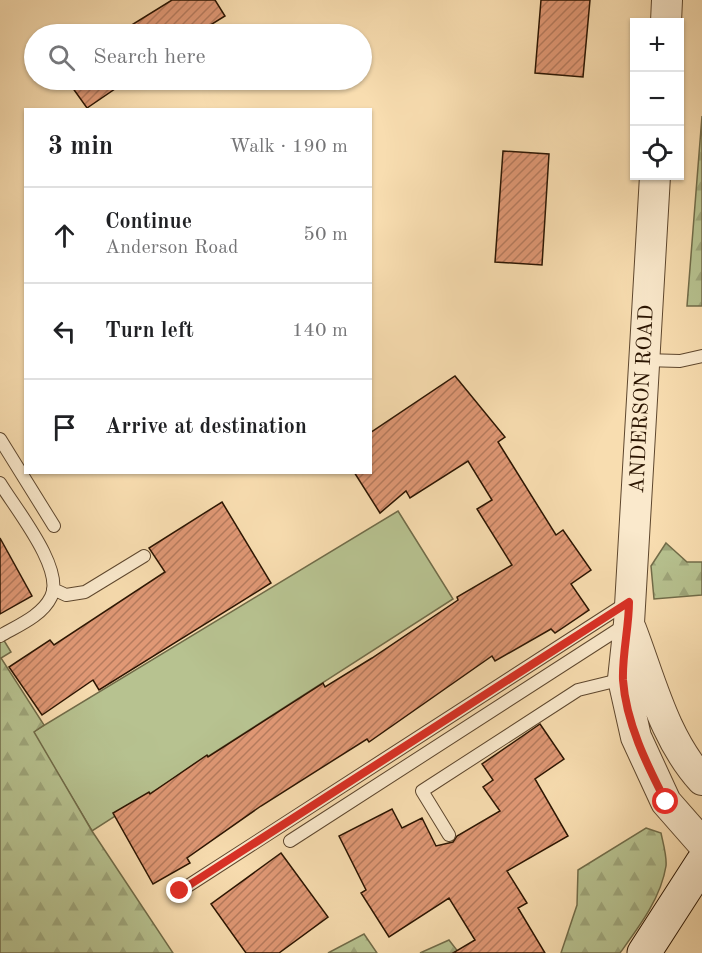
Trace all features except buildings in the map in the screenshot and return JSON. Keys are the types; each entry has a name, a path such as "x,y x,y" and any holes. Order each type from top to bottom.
{"main road":[{"path":"644,953 702,863"}],"street":[{"path":"666,18 668,0"},
{"name":"ANDERSON ROAD","path":"655,180 623,679 636,737 649,768 666,802 702,843"},
{"name":"ANDERSON ROAD","path":"629,612 667,728 684,760 702,780"}],"lane":[{"path":"642,360 680,361 701,358"},
{"path":"0,439 54,526"},
{"path":"0,483 51,566 53,589 45,606 0,636"},
{"path":"53,589 66,595 85,592 144,556"},
{"path":"290,841 629,612"},
{"path":"180,891 629,612"},
{"path":"449,835 422,790 578,690 623,679"}],"green space":[{"path":"702,116 702,306 687,306"},
{"path":"398,511 453,599 92,831 33,732"},
{"path":"666,543 687,562 702,562 702,595 654,599 651,566"},
{"path":"0,634 11,652 1,658 44,725 34,732 92,831 173,953 0,953"},
{"path":"646,828 661,833 666,866 654,901 634,933 620,953 561,953 577,905 578,870"},
{"path":"364,934 377,953 328,953"},
{"path":"449,940 459,953 420,953"}],"route":[{"path":"180,891 629,602 623,679 627,704 636,737 666,802"}]}
